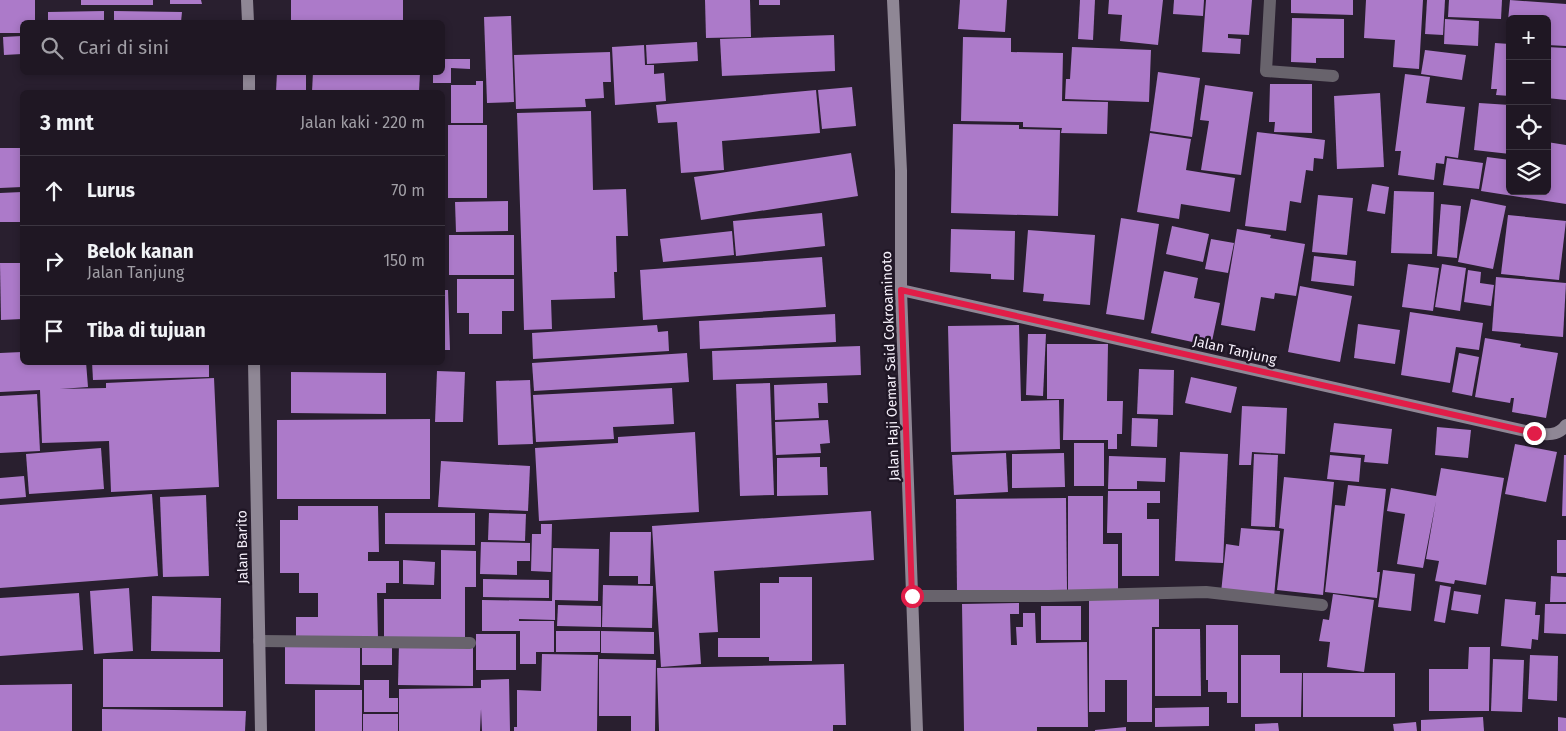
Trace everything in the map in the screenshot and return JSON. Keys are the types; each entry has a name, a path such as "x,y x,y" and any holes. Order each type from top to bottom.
{"main road":[{"path":"247,0 248,20"},
{"name":"Jalan Haji Oemar Said Cokroaminoto","path":"893,0 901,171 901,290 917,731"},
{"path":"249,75 249,90"},
{"name":"Jalan Tanjung","path":"901,290 1534,433 1558,433 1565,429"},
{"name":"Jalan Barito","path":"254,365 261,731"}],"street":[{"path":"1270,0 1266,70 1333,76"},
{"path":"912,596 1049,596 1206,592 1322,605"},
{"path":"259,641 470,642"}],"building":[{"path":"0,0 35,0 35,20 20,20 20,33 0,33"},
{"path":"81,0 153,0 153,5 81,5"},
{"path":"170,0 201,0 202,4 170,4"},
{"path":"291,0 403,0 403,20 291,20"},
{"path":"705,0 750,0 751,37 706,38"},
{"path":"759,0 780,0 780,5 759,5"},
{"path":"960,0 1007,0 1005,32 958,29"},
{"path":"1080,0 1095,0 1093,40 1078,39"},
{"path":"1109,0 1163,0 1158,45 1120,41 1122,15 1108,14"},
{"path":"1174,0 1204,0 1203,16 1173,14"},
{"path":"1206,0 1252,0 1249,35 1228,34 1228,38 1241,39 1240,54 1202,52"},
{"path":"1291,0 1353,0 1353,15 1291,13"},
{"path":"1366,0 1423,0 1419,69 1393,67 1395,40 1364,38"},
{"path":"1427,0 1445,0 1443,35 1425,34"},
{"path":"1449,0 1502,0 1501,19 1448,17"},
{"path":"1510,0 1566,4 1566,46 1551,45 1551,15 1509,15"},
{"path":"104,11 104,20 48,20 48,12"},
{"path":"114,11 182,12 181,20 114,20"},
{"path":"511,16 514,102 487,103 484,17"},
{"path":"1292,18 1344,19 1344,58 1316,58 1316,63 1291,62"},
{"path":"1445,19 1479,21 1478,46 1444,44"},
{"path":"834,35 835,71 722,76 720,39"},
{"path":"20,36 20,54 4,55 3,37"},
{"path":"963,37 1011,38 1011,52 1063,53 1062,101 1108,102 1107,134 1061,133 1062,128 1023,127 1023,122 961,121"},
{"path":"697,42 698,61 647,64 646,45"},
{"path":"1495,43 1506,44 1506,96 1496,95 1497,89 1491,89"},
{"path":"644,45 645,65 654,65 654,74 664,73 666,101 615,105 612,47"},
{"path":"1072,47 1151,50 1149,102 1065,99 1066,79 1070,79"},
{"path":"1551,47 1566,48 1566,100 1551,98"},
{"path":"1425,50 1466,55 1462,80 1421,74"},
{"path":"610,52 611,82 603,82 604,98 585,99 586,107 516,109 514,55"},
{"path":"445,59 470,59 470,69 451,68 451,83 433,83 433,75 445,75"},
{"path":"1158,72 1200,78 1192,137 1150,131"},
{"path":"1405,74 1430,77 1426,103 1465,107 1458,158 1445,156 1444,164 1436,163 1434,180 1398,175 1401,151 1395,151"},
{"path":"277,75 306,75 306,90 276,90"},
{"path":"313,75 420,75 419,90 312,90"},
{"path":"476,81 483,81 483,123 451,123 451,85 476,85"},
{"path":"1270,84 1312,84 1312,133 1274,132 1275,122 1269,122"},
{"path":"1205,85 1253,92 1241,175 1201,170 1209,121 1200,120"},
{"path":"852,87 856,126 822,129 818,90"},
{"path":"816,90 820,133 722,141 724,170 681,173 677,122 658,123 656,105"},
{"path":"1380,93 1384,167 1337,169 1334,96"},
{"path":"1479,103 1506,105 1506,154 1474,150"},
{"path":"591,111 593,190 626,189 628,236 616,236 617,272 614,272 615,298 551,300 552,329 524,330 517,113"},
{"path":"953,124 1019,125 1019,129 1060,130 1058,216 951,213"},
{"path":"448,125 487,125 487,198 448,198"},
{"path":"1257,132 1325,140 1323,159 1314,158 1313,171 1306,170 1301,203 1290,201 1286,231 1245,226"},
{"path":"1150,133 1191,139 1186,170 1235,178 1230,212 1181,204 1179,219 1137,212"},
{"path":"1551,143 1566,145 1566,204 1507,195 1551,195"},
{"path":"0,148 20,148 20,187 0,188"},
{"path":"851,153 858,196 701,220 694,177"},
{"path":"1487,157 1506,159 1506,195 1481,191"},
{"path":"1447,158 1483,163 1479,189 1443,185"},
{"path":"1372,184 1389,187 1385,214 1367,211"},
{"path":"1394,191 1434,192 1432,254 1391,253"},
{"path":"20,192 20,222 0,222 0,193"},
{"path":"1318,195 1353,198 1347,255 1312,252"},
{"path":"1471,199 1506,206 1493,269 1458,262"},
{"path":"508,201 508,231 456,232 455,202"},
{"path":"1441,204 1461,206 1457,258 1437,256"},
{"path":"822,213 825,246 736,256 733,221"},
{"path":"1508,215 1566,221 1559,280 1501,274"},
{"path":"1121,218 1159,224 1144,320 1106,314"},
{"path":"1172,226 1209,234 1203,262 1166,254"},
{"path":"951,229 1015,231 1014,280 991,279 991,274 950,272"},
{"path":"1237,229 1271,235 1270,238 1305,244 1296,296 1275,293 1274,299 1261,297 1255,331 1221,325"},
{"path":"1028,230 1095,235 1090,305 1043,301 1044,294 1023,292"},
{"path":"732,231 734,255 663,262 660,239"},
{"path":"449,235 514,235 514,275 449,275"},
{"path":"1211,239 1234,243 1228,273 1205,269"},
{"path":"1314,256 1356,261 1354,286 1311,281"},
{"path":"822,257 826,307 643,320 640,270"},
{"path":"0,263 20,263 20,319 1,320"},
{"path":"1408,264 1439,268 1433,311 1402,307"},
{"path":"1442,264 1466,268 1460,311 1435,307"},
{"path":"1468,270 1481,272 1480,283 1494,285 1491,306 1464,302"},
{"path":"1164,271 1198,278 1194,298 1220,303 1211,346 1151,333"},
{"path":"1496,277 1566,283 1563,337 1492,331"},
{"path":"457,279 514,279 514,311 502,311 502,334 469,334 469,313 457,313"},
{"path":"1300,286 1352,296 1340,362 1288,352"},
{"path":"445,290 448,290 450,350 445,350"},
{"path":"1410,312 1483,323 1479,350 1456,347 1450,383 1401,375"},
{"path":"835,314 836,342 700,349 699,321"},
{"path":"1358,324 1400,330 1395,364 1354,358"},
{"path":"657,325 658,332 668,331 669,351 533,359 532,333"},
{"path":"1019,325 1021,401 1059,400 1060,449 951,452 948,326"},
{"path":"1028,334 1046,334 1043,396 1026,395"},
{"path":"1485,338 1521,344 1520,347 1558,353 1546,418 1512,412 1514,398 1511,398 1510,403 1475,397"},
{"path":"1047,344 1108,344 1107,401 1123,401 1122,434 1117,434 1117,449 1108,449 1108,440 1063,440 1064,399 1047,399"},
{"path":"860,346 861,375 713,380 712,351"},
{"path":"20,352 20,365 86,365 88,387 60,389 106,388 106,383 214,378 219,487 111,492 109,441 42,443 40,390 0,392 0,353"},
{"path":"687,353 689,382 534,391 532,363"},
{"path":"1459,353 1479,357 1472,396 1452,392"},
{"path":"92,365 209,365 209,377 93,380"},
{"path":"1139,369 1174,370 1173,415 1137,414"},
{"path":"437,371 465,372 463,422 435,422"},
{"path":"291,372 386,373 386,414 291,413"},
{"path":"1191,377 1237,387 1231,413 1185,403"},
{"path":"530,380 533,444 498,445 496,381"},
{"path":"770,383 774,495 740,496 736,384"},
{"path":"827,383 828,403 818,403 819,418 775,420 774,385"},
{"path":"672,388 674,424 613,427 614,439 536,442 533,395"},
{"path":"37,394 40,451 0,453 0,396"},
{"path":"1242,406 1287,408 1285,454 1252,452 1251,465 1239,465"},
{"path":"1132,418 1158,419 1157,447 1131,446"},
{"path":"430,419 430,499 277,499 277,420"},
{"path":"828,420 830,443 820,444 821,453 776,455 775,422"},
{"path":"1334,423 1392,429 1388,464 1364,462 1365,455 1330,452"},
{"path":"1437,427 1471,430 1468,458 1435,455"},
{"path":"695,432 699,512 539,521 535,448 618,443 618,437"},
{"path":"1074,443 1104,443 1104,486 1074,486"},
{"path":"1515,444 1557,452 1546,502 1505,494"},
{"path":"101,448 104,489 29,494 26,454"},
{"path":"1180,452 1228,454 1223,563 1175,561"},
{"path":"1006,453 1008,492 954,495 952,455"},
{"path":"1064,453 1065,487 1012,488 1012,454"},
{"path":"1254,454 1278,455 1275,527 1251,526"},
{"path":"1330,455 1361,458 1359,482 1327,479"},
{"path":"1564,455 1566,455 1566,516 1562,516"},
{"path":"1109,456 1166,458 1165,482 1137,481 1137,489 1108,489"},
{"path":"820,457 820,467 827,467 828,495 777,496 777,458"},
{"path":"441,461 530,466 528,511 438,507"},
{"path":"1441,468 1504,478 1486,585 1455,580 1454,584 1435,581 1439,561 1426,559 1436,501 1423,568 1397,564 1405,514 1387,511 1391,488 1436,496"},
{"path":"24,476 26,497 0,499 0,478"},
{"path":"1284,477 1334,482 1323,595 1277,590 1284,529 1279,528"},
{"path":"1348,485 1386,489 1377,572 1380,572 1377,598 1325,592 1335,505 1345,506"},
{"path":"1108,491 1160,491 1160,503 1147,503 1147,519 1159,519 1159,576 1122,576 1122,533 1107,533"},
{"path":"152,494 158,576 0,588 0,505"},
{"path":"206,495 209,576 163,577 160,497"},
{"path":"1068,496 1103,496 1103,544 1118,544 1118,590 1068,590"},
{"path":"1066,498 1067,590 957,591 956,499"},
{"path":"298,506 378,506 379,552 368,552 368,561 399,561 399,583 386,583 386,593 377,593 378,638 296,638 296,617 318,617 318,593 299,593 299,573 280,573 280,520 298,520"},
{"path":"871,511 874,560 714,571 718,632 699,633 701,664 661,667 652,526"},
{"path":"385,513 475,513 475,545 385,544"},
{"path":"489,513 526,514 525,541 488,540"},
{"path":"541,524 552,524 551,572 531,571 532,534 541,534"},
{"path":"1241,528 1280,531 1274,597 1221,593 1226,544 1239,546"},
{"path":"610,532 651,532 650,584 638,584 638,576 609,576"},
{"path":"1557,540 1566,540 1566,573 1557,573"},
{"path":"481,542 530,543 530,561 517,561 517,575 480,574"},
{"path":"553,548 599,549 598,601 555,600 555,620 519,619 519,621 554,621 554,652 536,652 536,664 520,664 520,631 482,631 482,600 552,601"},
{"path":"441,550 476,551 476,587 465,587 465,641 384,641 384,599 441,599"},
{"path":"403,560 435,562 434,585 403,584"},
{"path":"1383,570 1415,574 1411,611 1378,607"},
{"path":"1551,576 1566,577 1566,602 1550,602"},
{"path":"779,577 812,577 812,661 769,661 769,657 718,657 718,638 760,638 760,583 779,583"},
{"path":"483,579 549,580 549,598 483,597"},
{"path":"603,585 653,586 652,628 602,627"},
{"path":"1440,585 1451,587 1445,623 1434,621"},
{"path":"129,588 133,651 94,654 90,591"},
{"path":"1454,591 1481,595 1478,614 1451,610"},
{"path":"79,593 83,650 0,656 0,598"},
{"path":"1333,594 1374,600 1364,672 1327,667 1330,642 1319,641 1323,619 1329,620"},
{"path":"152,596 221,598 220,652 151,651"},
{"path":"1089,597 1159,597 1159,627 1152,627 1152,722 1127,722 1127,680 1105,680 1105,712 1089,712"},
{"path":"1505,599 1536,602 1535,615 1540,615 1538,640 1532,639 1531,649 1501,646"},
{"path":"1019,603 1019,614 1010,614 1011,645 1017,645 1016,627 1023,627 1023,613 1035,613 1036,643 1087,642 1088,727 1037,727 1037,731 964,731 962,604"},
{"path":"1545,604 1566,604 1566,634 1544,633"},
{"path":"558,605 601,606 601,627 557,626"},
{"path":"1041,606 1081,606 1081,640 1041,640"},
{"path":"1206,625 1238,625 1238,703 1227,703 1227,692 1208,692 1208,680 1206,680"},
{"path":"1155,629 1200,629 1201,696 1155,696"},
{"path":"556,631 600,631 600,652 556,652"},
{"path":"601,631 654,632 654,654 601,653"},
{"path":"476,634 516,634 516,670 476,670"},
{"path":"399,644 473,645 473,686 398,685"},
{"path":"362,645 392,645 392,665 362,665"},
{"path":"285,646 360,647 360,685 285,684"},
{"path":"1469,647 1490,647 1489,711 1429,711 1429,669 1468,669"},
{"path":"542,654 598,655 597,731 514,731 514,727 517,727 517,690 541,691"},
{"path":"1241,655 1280,655 1280,673 1302,673 1301,717 1241,717"},
{"path":"1530,655 1558,656 1557,701 1528,699"},
{"path":"103,659 223,659 223,707 103,707"},
{"path":"599,659 656,660 655,731 631,731 631,716 599,716"},
{"path":"1493,659 1524,660 1522,712 1491,711"},
{"path":"844,664 846,725 833,725 833,731 659,731 657,668"},
{"path":"1303,673 1395,673 1395,717 1303,717"},
{"path":"509,679 510,731 482,731 481,709 480,731 399,731 399,689 481,688 481,680"},
{"path":"364,680 389,680 389,698 398,698 398,712 364,712"},
{"path":"72,684 72,731 0,731 0,685"},
{"path":"315,690 362,690 362,731 315,731"},
{"path":"1209,707 1209,726 1155,727 1155,708"},
{"path":"102,709 246,711 245,731 102,731"},
{"path":"363,714 398,714 398,731 363,731"},
{"path":"1483,717 1484,731 1421,731 1421,720"},
{"path":"1558,717 1566,718 1566,731 1558,731"},
{"path":"1416,722 1417,731 1394,731 1393,724"},
{"path":"1278,723 1279,731 1255,731 1255,724"},
{"path":"1126,727 1126,731 1095,731 1095,730"}],"route":[{"path":"912,596 901,290 1534,433"}]}
